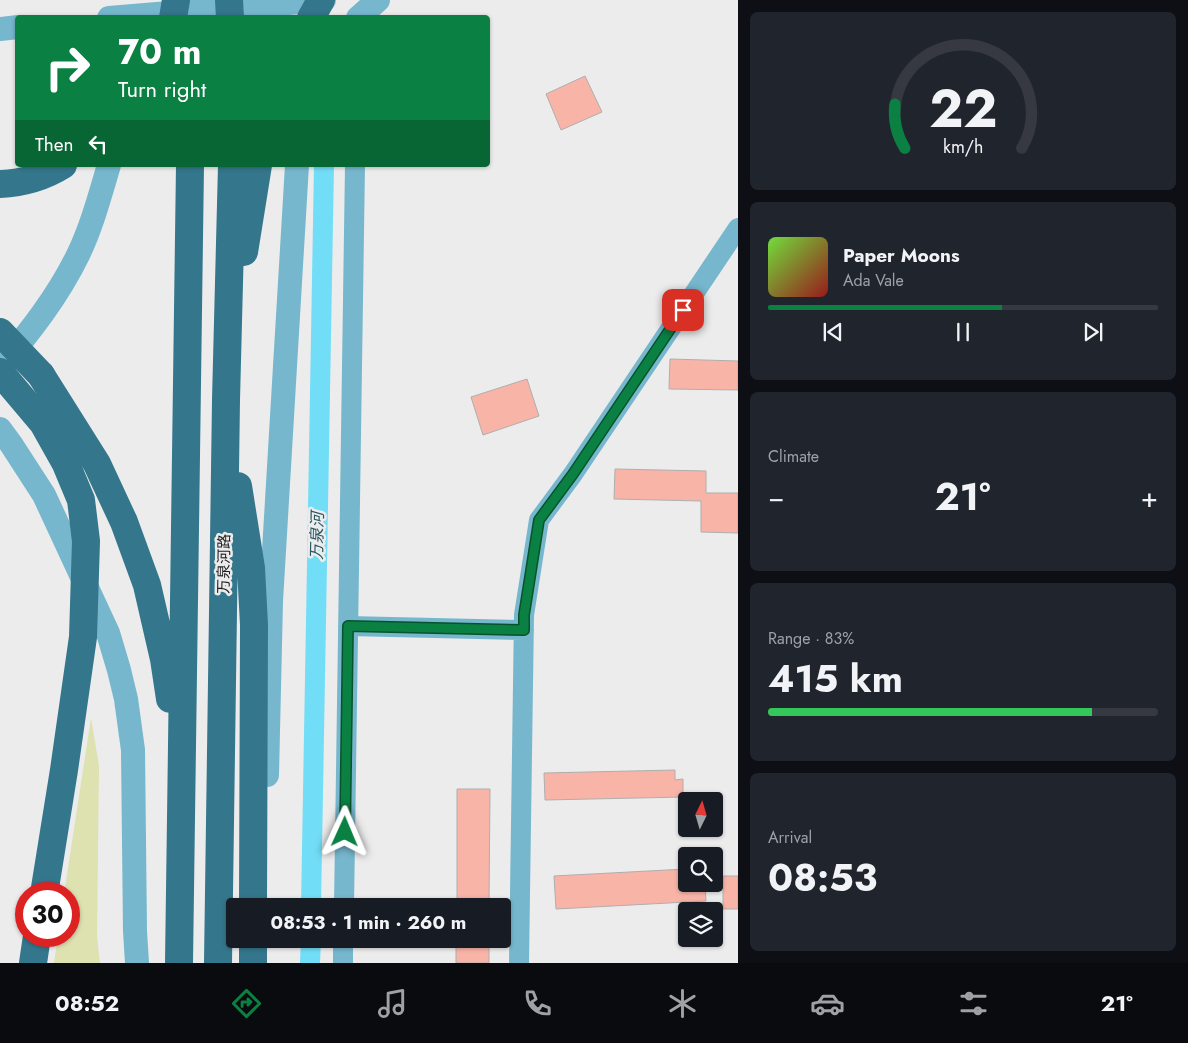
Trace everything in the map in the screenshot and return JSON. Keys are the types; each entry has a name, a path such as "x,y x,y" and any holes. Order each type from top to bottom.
{"highway":[{"path":"174,15 176,0"},
{"path":"190,0 190,15"},
{"path":"230,0 230,15"},
{"path":"312,15 323,0"},
{"path":"0,184 10,184 34,178 59,167"},
{"path":"180,963 190,167"},
{"name":"万泉河路","path":"218,963 226,400 232,167"},
{"path":"227,347 258,167"},
{"path":"0,332 41,375 97,464 124,522 147,585 164,660 182,778"},
{"path":"0,372 42,423 66,464 81,500 86,541 83,637 46,882"},
{"path":"226,400 251,568 255,665 253,898"},
{"path":"33,963 35,947"},
{"path":"254,948 254,963"}],"street":[{"path":"123,12 280,5 323,0"},
{"path":"362,15 380,0"},
{"path":"374,15 380,0"},
{"path":"0,29 15,27"},
{"path":"0,367 31,331 54,298 78,254 94,213 108,167"},
{"path":"264,898 271,601 297,167"},
{"path":"344,898 355,167"},
{"path":"519,963 524,615 539,520 573,474 738,228"},
{"path":"0,429 12,444 44,495 108,634 119,670 126,699 133,750 137,963"},
{"path":"348,626 524,630"},
{"path":"262,963 263,948"},
{"path":"343,948 343,963"}],"green space":[{"path":"91,718 99,766 97,937 100,963 54,963 56,947 80,947 80,882 66,882"}],"building":[{"path":"585,76 602,112 561,130 546,94"},
{"path":"670,359 738,361 738,390 669,389"},
{"path":"527,379 539,416 483,435 471,397"},
{"path":"615,469 706,471 706,493 738,493 738,533 701,532 701,501 614,499"},
{"path":"675,770 675,780 683,779 683,792 678,792 678,797 545,800 544,773"},
{"path":"457,789 490,789 489,898 457,898"},
{"path":"678,869 678,892 705,892 706,901 556,909 554,876"},
{"path":"723,876 738,876 738,909 723,909"},
{"path":"456,948 489,948 489,963 456,963"}],"waterway":[{"name":"万泉河","path":"311,898 324,167"},
{"name":"万泉河","path":"310,963 311,948"}],"route":[{"path":"345,832 348,626 524,630 524,615 539,520 573,474 683,310"}]}
